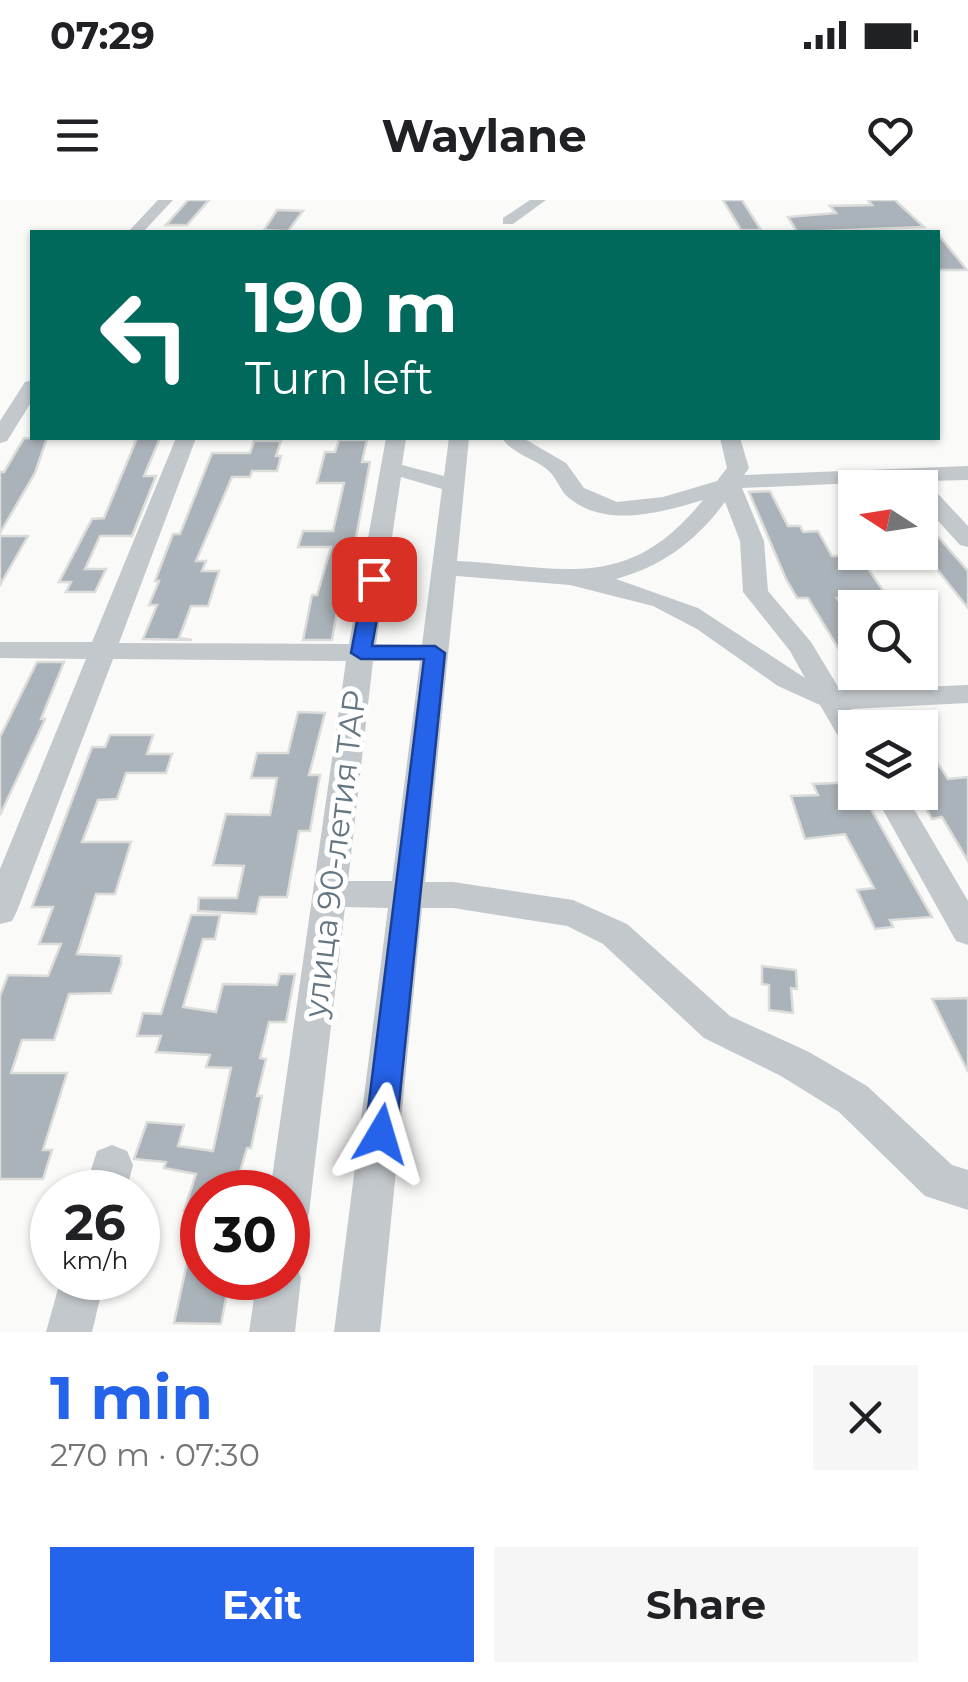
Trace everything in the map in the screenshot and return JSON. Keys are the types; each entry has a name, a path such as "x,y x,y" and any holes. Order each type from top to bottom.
{"street":[{"path":"138,230 166,200"},
{"path":"503,200 508,227"},
{"path":"508,227 539,200"},
{"path":"0,437 30,389"},
{"path":"0,911 185,440"},
{"path":"357,1332 459,440"},
{"path":"514,440 557,467 574,492 609,506 671,503 728,482 838,477"},
{"path":"576,580 640,564 670,548 700,524 738,468 731,440"},
{"path":"395,454 454,485"},
{"name":"улица 90-летия ТАР","path":"294,1170 361,653 395,454"},
{"path":"938,474 968,473"},
{"path":"728,482 752,541 756,592 802,648 838,715"},
{"path":"938,507 968,540"},
{"path":"444,568 527,571 576,580 684,610 725,634 764,668 828,699 968,694"},
{"path":"0,650 435,653"},
{"path":"898,810 968,931"},
{"path":"330,894 496,898 573,913 615,934 716,1027 795,1064 853,1099 940,1182 968,1190"},
{"path":"68,1332 77,1300"},
{"path":"272,1332 276,1300"}],"building":[{"path":"188,200 209,200 187,225 166,225"},
{"path":"723,200 742,200 761,230 741,230"},
{"path":"868,200 895,200 924,227 796,230 788,217 836,213 830,206 872,205"},
{"path":"277,210 303,211 289,230 264,230"},
{"path":"940,236 967,270 940,270"},
{"path":"24,438 46,440 35,473 0,533 0,472 4,472"},
{"path":"136,440 159,440 144,476 156,476 132,536 100,536 85,569 106,569 95,592 66,592 71,582 59,582 92,519 104,518"},
{"path":"339,440 367,440 362,462 370,462 351,565 355,565 348,606 338,606 332,640 303,640 312,595 317,595 331,547 298,547 303,531 333,531 344,483 317,483 325,452 335,452"},
{"path":"254,441 281,441 277,471 252,471 250,477 232,477 196,561 206,561 202,571 219,571 208,606 191,606 179,638 192,640 143,639 157,605 149,605 159,581 155,581 173,534 180,534 212,453 250,453"},
{"path":"770,491 788,526 800,526 803,532 818,531 832,556 838,556 838,570 869,570 883,590 838,590 838,648 808,598 797,598 786,579 749,492"},
{"path":"0,536 28,536 0,585"},
{"path":"938,537 968,571 968,608 938,570"},
{"path":"37,662 64,662 41,719 45,719 0,815 0,737"},
{"path":"298,712 325,713 309,775 320,775 310,831 299,831 287,897 260,897 256,914 198,911 199,898 237,898 244,866 213,865 226,814 270,815 277,778 251,778 257,753 288,753"},
{"path":"110,735 153,735 147,754 172,754 166,773 126,773 117,799 98,800 82,842 131,842 115,894 96,894 77,954 121,956 121,963 111,993 69,994 54,1040 22,1040 11,1073 67,1073 43,1150 52,1150 46,1170 30,1170 30,1179 0,1179 0,996 8,975 48,976 61,944 39,944 53,907 32,907 92,747 105,747"},
{"path":"938,764 948,779 968,777 968,861 942,817 932,819 927,810 938,810"},
{"path":"838,783 838,810 872,810 932,917 890,920 893,927 875,929 857,890 874,888 845,834 805,839 791,796 818,795 813,784"},
{"path":"191,915 220,915 215,939 203,939 183,1007 216,1012 223,984 277,985 280,974 295,974 286,1022 269,1022 260,1058 266,1059 257,1096 262,1096 251,1148 247,1148 240,1170 180,1171 164,1168 166,1162 134,1159 147,1122 184,1125 178,1146 213,1151 231,1068 206,1067 210,1055 156,1052 161,1036 137,1036 143,1013 161,1014"},
{"path":"762,966 796,970 797,989 791,988 793,1013 769,1010 769,985 762,984"},
{"path":"968,998 968,1072 932,999"},
{"path":"180,1295 180,1300 226,1300 221,1324 174,1323"}],"route":[{"path":"374,579 361,653 435,653 381,1134"}]}
